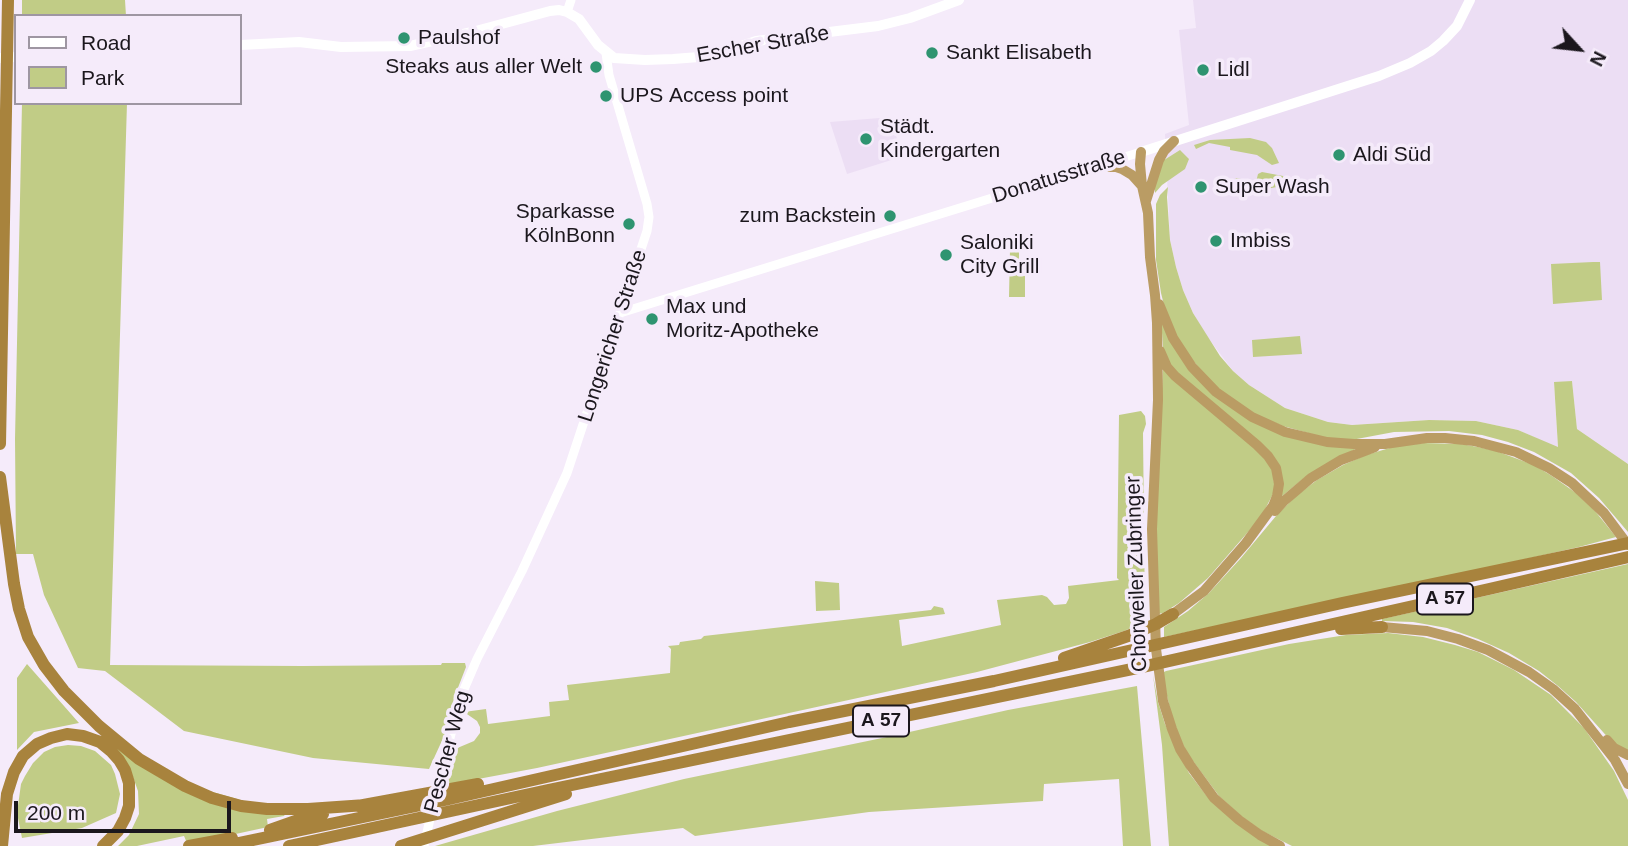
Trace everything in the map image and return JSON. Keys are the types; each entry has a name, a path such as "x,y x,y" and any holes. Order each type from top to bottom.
{"highway":[{"path":"0,444 8,0"},
{"path":"1146,201 1158,160 1174,141"},
{"path":"1141,152 1149,163 1146,201"},
{"name":"Chorweiler Zubringer","path":"1141,152 1142,186 1146,201 1155,295 1158,400 1152,529 1156,649 1163,701 1172,729 1189,765 1214,798 1239,820 1280,846"},
{"path":"1094,167 1116,167 1125,170 1142,186"},
{"name":"Chorweiler Zubringer","path":"1155,295 1182,354 1210,386 1252,417 1307,438 1345,444 1385,444 1445,438 1484,443 1516,452 1549,468 1582,492 1604,513 1624,550"},
{"path":"1157,345 1171,371 1257,445 1276,468 1279,484 1276,501 1246,543"},
{"path":"994,681 1140,632 1173,614 1204,590 1284,501 1311,478 1352,455 1385,444"},
{"path":"0,477 14,584 28,637 44,665 64,691 99,726 139,759 162,773 222,801 267,809 308,809 412,801 455,788 507,779 530,780"},
{"name":"A 57","path":"224,846 412,801 443,806 620,776 1142,667 1624,550"},
{"name":"A 57","path":"289,846 409,821 443,806 530,780 789,722 994,681 1342,603 1624,550"},
{"path":"1268,638 1382,626 1427,631 1496,653 1553,689 1575,709 1615,760 1626,780"},
{"path":"1588,725 1614,748 1628,755"},
{"path":"1,846 7,794 23,756 37,744 66,734 100,742 111,751 125,770 129,783 130,806 118,831 103,846"},
{"path":"405,844 620,776"},
{"path":"189,846 265,832 304,818 366,805"},
{"path":"0,816 1,846"}],"main road":[{"name":"Escher Straße","path":"606,53 614,58 627,60 699,57 756,41 878,26 910,18 959,0"},
{"name":"Donatusstraße","path":"1141,152 1379,76 1410,63 1443,41 1457,26 1471,0"},
{"path":"242,45 299,42 341,47 410,46 550,11 567,12"},
{"name":"Longericher Straße","path":"567,12 579,19 606,53"}],"street":[{"path":"567,12 571,0"},
{"name":"Longericher Straße","path":"477,659 522,571 567,472 648,230 647,205 609,75 606,53"},
{"name":"Donatusstraße","path":"620,313 1141,152"},
{"name":"Pescher Weg","path":"424,846 459,701 477,659"}],"shaded area":[{"path":"1193,0 1628,0 1628,464 1577,429 1572,381 1554,383 1558,448 1518,430 1476,421 1429,420 1352,425 1328,422 1285,408 1249,385 1233,371 1193,313 1183,290 1170,240 1165,134 1189,125 1179,30 1196,28"},
{"name":"Städt. Kindergarten","path":"892,117 901,157 847,174 830,122"}],"green space":[{"path":"22,0 125,0 126,14 22,14"},
{"path":"22,105 127,105 110,665 465,663 445,734 429,769 313,758 184,731 105,671 78,668 44,595 33,554 16,554 15,439"},
{"path":"1250,138 1266,142 1279,163 1272,165 1257,155 1230,150 1230,147 1209,143 1196,149 1194,145 1210,140"},
{"path":"1180,150 1189,159 1185,169 1155,193 1161,162"},
{"path":"1262,172 1283,176 1288,185 1233,195 1236,178 1255,186 1258,174"},
{"path":"1168,187 1170,240 1183,290 1193,313 1220,356 1249,385 1285,408 1328,422 1352,425 1429,420 1476,421 1518,430 1558,447 1554,382 1572,381 1577,429 1628,464 1628,532 1599,498 1571,473 1534,452 1508,442 1482,435 1449,431 1394,432 1346,441 1300,433 1249,412 1214,386 1181,346 1166,313 1161,293 1156,260 1156,204"},
{"path":"1010,249 1019,249 1019,272 1025,272 1025,297 1009,297"},
{"path":"1600,262 1602,300 1553,304 1551,264"},
{"path":"1161,317 1173,346 1243,415 1359,447 1304,478 1281,497 1280,472 1172,368 1163,348"},
{"path":"1300,336 1302,354 1253,357 1252,340"},
{"path":"1163,366 1253,444 1272,467 1275,490 1261,517 1208,578 1179,603 1158,614 1156,531"},
{"path":"1141,411 1146,424 1143,433 1145,622 1090,642 977,672 537,768 446,785 455,749 474,741 480,733 477,721 464,712 486,709 488,724 550,716 549,702 569,700 567,685 670,673 671,649 668,646 679,645 680,642 701,639 704,636 931,610 934,606 943,608 945,614 899,620 902,646 1001,625 997,600 1042,595 1054,605 1066,604 1069,598 1068,586 1119,580 1119,415"},
{"path":"1424,443 1478,447 1534,465 1576,493 1616,537 1428,581 1164,637 1164,627 1209,593 1276,516 1317,480 1366,455 1393,447"},
{"path":"1628,564 1628,751 1612,742 1558,686 1509,653 1447,628 1413,622 1382,621 1382,619"},
{"path":"815,581 839,583 840,610 816,611"},
{"path":"1388,633 1423,637 1478,652 1514,670 1551,695 1584,728 1614,771 1628,800 1628,846 1292,846 1262,831 1219,796 1187,753 1173,723 1162,673 1289,644 1346,635"},
{"path":"27,664 79,723 34,732 17,750 17,678"},
{"path":"1153,675 1165,724 1189,773 1206,795 1271,846 1169,846 1162,745"},
{"path":"1137,686 1151,846 1123,846 1119,779 1044,784 1043,801 869,812 695,836 683,828 533,846 435,846 684,779 1008,710"},
{"path":"68,745 95,751 111,765 120,794 116,813 82,828 22,838 17,813 21,784 33,763 44,752"},
{"path":"116,746 157,776 286,813 284,816 267,819 268,827 231,835 187,843 184,836 137,846 118,846 129,835 139,814 138,791 129,766"}],"place":[{"name":"Paulshof","path":"404,38"},
{"name":"Sankt Elisabeth","path":"932,53"},
{"name":"Steaks aus aller Welt","path":"596,67"},
{"name":"Lidl","path":"1203,70"},
{"name":"UPS Access point","path":"606,96"},
{"name":"Städt. Kindergarten","path":"866,139"},
{"name":"Aldi Süd","path":"1339,155"},
{"name":"Super Wash","path":"1201,187"},
{"name":"zum Backstein","path":"890,216"},
{"name":"Sparkasse KölnBonn","path":"629,224"},
{"name":"Imbiss","path":"1216,241"},
{"name":"Saloniki City Grill","path":"946,255"},
{"name":"Max und Moritz-Apotheke","path":"652,319"}]}
